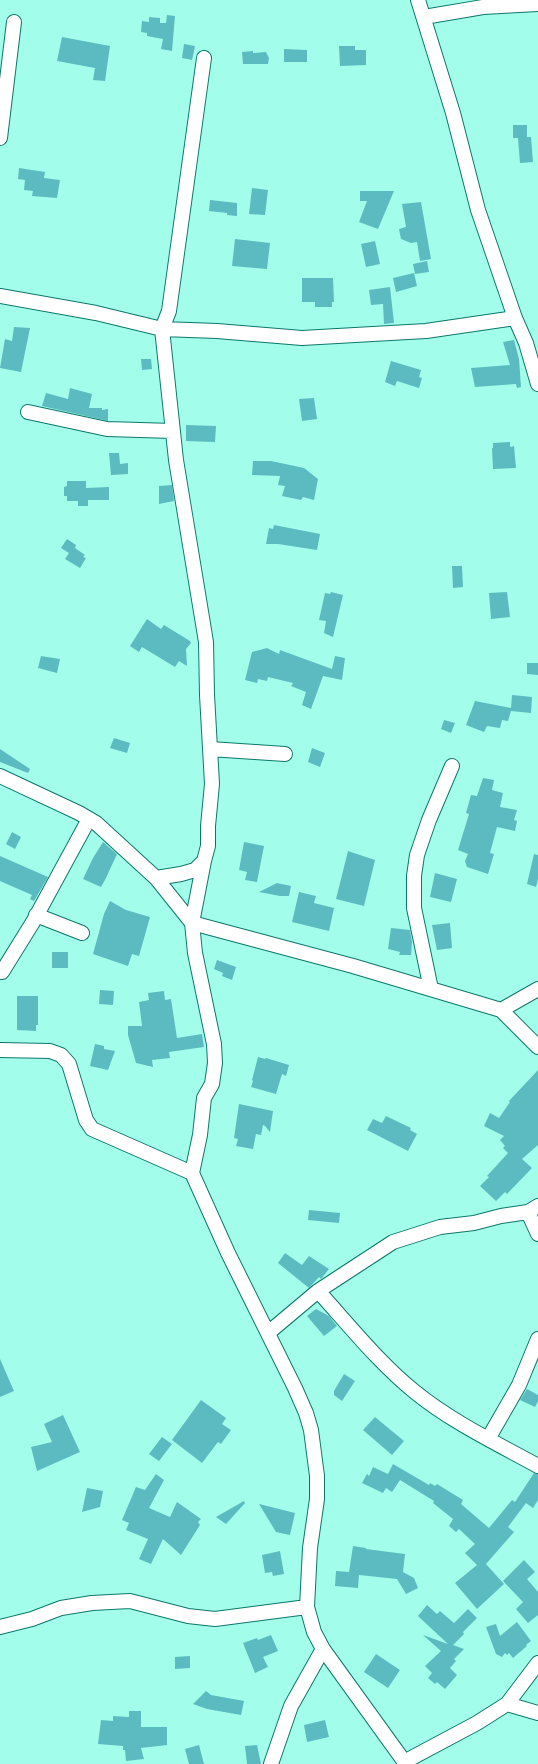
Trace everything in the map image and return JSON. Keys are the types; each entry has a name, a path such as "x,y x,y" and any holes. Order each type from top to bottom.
{"street":[{"path":"418,0 453,113 478,210 515,318 526,343 538,384"},
{"path":"424,17 483,7 538,4"},
{"path":"0,138 14,22"},
{"path":"204,58 169,311 162,329 173,431 206,642 212,784 208,826 208,846 192,923 195,953 214,1044 215,1063 212,1084 204,1098 192,1173 228,1253 306,1413 311,1430 317,1476 317,1499 310,1548 307,1607 314,1632 323,1649 405,1763 477,1723 507,1704 538,1663"},
{"path":"0,296 96,313 162,329 217,331 302,338 426,331 515,318"},
{"path":"526,343 538,353"},
{"path":"28,412 106,429 173,431"},
{"path":"210,749 285,754"},
{"path":"431,989 414,908 414,876 417,855 429,820 452,766"},
{"path":"0,776 89,819 124,847 156,878 192,923 353,966 502,1010 538,1047"},
{"path":"2,972 36,915 89,819"},
{"path":"156,878 181,874 194,870 204,860"},
{"path":"36,915 82,933"},
{"path":"502,1010 538,989"},
{"path":"0,1050 50,1051 62,1055 69,1064 86,1120 92,1129 192,1173"},
{"path":"268,1333 318,1291 393,1242 440,1227 474,1223 533,1209 538,1234"},
{"path":"318,1291 378,1356 415,1392 442,1411 488,1439 538,1466"},
{"path":"488,1439 519,1385 538,1339"},
{"path":"0,1627 32,1619 61,1608 100,1602 130,1601 188,1616 215,1619 307,1607"},
{"path":"270,1764 291,1706 323,1649"},
{"path":"507,1704 538,1713"}],"building":[{"path":"167,15 175,16 172,51 161,49 163,39 147,36 147,33 141,32 142,21 149,22 149,17 160,18 160,23 166,23"},
{"path":"62,37 110,46 105,81 93,80 95,68 57,61"},
{"path":"184,44 195,46 192,60 182,58"},
{"path":"339,46 355,46 355,50 366,50 366,65 340,66"},
{"path":"284,49 307,50 307,62 284,62"},
{"path":"253,51 253,53 266,52 269,58 268,64 243,64 242,52"},
{"path":"513,125 527,125 527,137 531,137 533,162 520,163 518,138 513,138"},
{"path":"19,168 45,172 44,178 60,180 57,198 32,196 33,191 24,190 25,180 18,179"},
{"path":"252,188 268,190 265,215 249,214"},
{"path":"360,191 394,191 378,229 359,222 367,201 360,201"},
{"path":"210,200 237,203 237,216 209,211"},
{"path":"421,202 431,259 420,261 417,242 411,243 401,239 399,229 406,227 402,204"},
{"path":"235,239 270,243 267,269 232,266"},
{"path":"375,241 380,264 366,267 361,244"},
{"path":"427,261 429,272 415,274 413,264"},
{"path":"414,273 417,286 396,292 393,278"},
{"path":"302,278 333,278 334,302 332,302 332,307 315,307 315,302 302,302"},
{"path":"390,287 394,323 384,324 383,304 371,305 369,290"},
{"path":"14,327 30,328 21,372 0,368 5,339 12,341"},
{"path":"514,340 519,359 521,387 517,388 516,384 475,387 471,368 510,365 503,342"},
{"path":"141,359 151,359 152,369 142,370"},
{"path":"391,361 421,370 419,377 422,378 419,388 397,381 395,386 385,382"},
{"path":"70,388 92,394 89,408 102,408 102,410 108,409 108,421 42,406 46,393 68,399"},
{"path":"314,398 317,419 302,421 299,399"},
{"path":"186,425 216,426 215,442 186,441"},
{"path":"510,442 510,447 514,446 516,468 493,469 493,443"},
{"path":"109,453 119,453 120,464 128,463 128,474 111,475"},
{"path":"253,461 271,461 304,468 318,479 314,500 303,497 301,500 282,496 285,486 278,485 280,476 252,475"},
{"path":"67,481 86,481 86,488 109,487 109,500 88,500 88,506 78,506 78,501 67,501 67,496 64,496 64,487 67,486"},
{"path":"172,485 174,501 159,504 159,486"},
{"path":"274,525 320,534 317,550 278,544 266,544 269,528 273,529"},
{"path":"67,539 76,545 75,548 85,555 83,557 86,558 80,568 65,559 69,553 61,548"},
{"path":"452,566 462,566 463,587 453,588"},
{"path":"331,592 343,595 333,637 324,633 326,621 319,620 325,593 330,594"},
{"path":"507,592 510,617 491,619 489,593"},
{"path":"147,619 161,629 164,625 190,641 191,643 186,649 187,666 179,661 175,667 142,647 139,652 130,646"},
{"path":"267,648 279,654 280,650 332,669 335,656 345,658 342,680 323,676 311,709 302,705 306,692 291,686 293,683 268,677 267,681 258,679 257,683 245,680 252,652"},
{"path":"41,656 60,659 57,673 38,668"},
{"path":"527,663 538,663 538,675 527,674"},
{"path":"512,695 532,697 531,713 511,711 508,721 502,720 500,728 487,726 484,732 466,725 475,701 511,708"},
{"path":"444,720 455,723 451,733 441,729"},
{"path":"114,738 130,743 127,753 110,748"},
{"path":"312,748 325,753 320,767 308,762"},
{"path":"0,749 30,769 28,773 0,762"},
{"path":"483,778 494,780 492,790 503,793 500,807 517,810 514,820 517,821 515,831 497,827 490,853 494,854 488,874 467,867 465,861 468,854 458,850 469,814 466,813 471,795 477,796"},
{"path":"12,832 21,837 15,849 6,844"},
{"path":"103,842 117,854 101,887 83,879"},
{"path":"244,842 264,846 257,882 245,880 247,872 239,870"},
{"path":"348,851 375,860 364,906 336,899"},
{"path":"534,854 538,855 538,879 536,887 527,884"},
{"path":"0,856 48,877 34,901 30,899 32,895 0,881"},
{"path":"435,873 457,879 451,902 430,897"},
{"path":"277,883 291,886 289,896 259,892"},
{"path":"299,892 316,896 314,903 334,908 329,931 292,922"},
{"path":"110,901 126,910 150,917 139,956 132,954 128,966 93,954 104,914"},
{"path":"450,923 452,948 437,950 432,925"},
{"path":"391,928 410,930 412,942 411,955 399,955 400,952 388,949"},
{"path":"52,952 68,952 68,968 52,968"},
{"path":"217,960 236,967 232,980 222,976 223,973 214,969"},
{"path":"100,990 114,991 113,1005 99,1004"},
{"path":"164,991 165,1000 171,999 177,1038 202,1034 204,1047 169,1052 170,1058 152,1060 153,1067 136,1063 128,1035 128,1026 142,1026 139,1002 149,1000 148,993"},
{"path":"17,996 38,996 38,1025 36,1025 36,1031 17,1030"},
{"path":"95,1044 104,1046 104,1049 115,1051 108,1070 90,1066"},
{"path":"258,1057 289,1065 286,1076 282,1074 276,1094 251,1087"},
{"path":"538,1070 538,1145 522,1159 532,1168 507,1194 505,1192 496,1201 480,1186 508,1153 503,1148 505,1146 500,1140 504,1136 484,1126 490,1113 499,1118 510,1102 509,1101"},
{"path":"239,1104 273,1111 270,1132 263,1125 261,1135 256,1134 253,1149 236,1146 238,1139 234,1138"},
{"path":"386,1116 411,1128 410,1130 417,1134 408,1151 367,1130 373,1119 382,1123"},
{"path":"309,1210 340,1213 339,1223 308,1220"},
{"path":"285,1253 302,1265 309,1256 329,1269 321,1279 319,1277 309,1288 278,1263"},
{"path":"316,1309 329,1316 337,1326 324,1336 307,1316"},
{"path":"0,1359 14,1391 0,1397"},
{"path":"344,1374 355,1381 342,1401 334,1395 334,1391"},
{"path":"527,1389 538,1395 538,1401 535,1407 520,1400"},
{"path":"201,1400 226,1418 222,1424 231,1430 221,1444 218,1442 202,1463 172,1440"},
{"path":"63,1415 80,1452 37,1471 31,1447 52,1442 44,1424"},
{"path":"375,1417 404,1441 392,1455 363,1430"},
{"path":"162,1437 172,1444 159,1461 149,1454"},
{"path":"393,1464 429,1485 430,1483 435,1486 437,1484 463,1500 461,1504 489,1528 512,1500 515,1502 534,1473 538,1474 538,1500 533,1508 526,1503 508,1527 514,1532 486,1564 504,1584 477,1609 455,1583 477,1565 465,1553 475,1544 459,1529 456,1532 449,1526 453,1519 433,1503 434,1501 400,1480 392,1492 386,1488 383,1493 362,1483 367,1474 369,1476 373,1467 388,1474"},
{"path":"156,1474 164,1480 149,1508 170,1517 177,1502 201,1519 198,1522 200,1525 181,1555 163,1539 151,1564 139,1559 148,1539 126,1530 129,1523 122,1520 136,1487 145,1490"},
{"path":"87,1488 103,1491 100,1507 82,1512"},
{"path":"244,1501 245,1503 226,1524 216,1517"},
{"path":"259,1504 295,1513 290,1535 276,1532"},
{"path":"353,1546 405,1554 403,1572 414,1578 418,1588 406,1594 397,1579 359,1575 358,1588 335,1586 336,1571 349,1572"},
{"path":"280,1551 284,1574 273,1576 272,1572 265,1573 262,1555"},
{"path":"524,1560 535,1572 527,1579 538,1592 538,1615 528,1623 516,1609 523,1602 503,1581"},
{"path":"427,1605 437,1614 440,1611 454,1623 468,1609 477,1618 453,1645 464,1649 454,1659 456,1661 450,1668 457,1675 445,1689 437,1682 435,1684 428,1678 432,1673 425,1666 441,1651 423,1635 448,1644 418,1616"},
{"path":"517,1622 531,1641 513,1658 509,1653 507,1655 505,1653 502,1657 496,1654 486,1627 496,1624 500,1636"},
{"path":"271,1635 278,1651 263,1657 268,1667 255,1673 243,1643 257,1638 258,1640"},
{"path":"376,1654 400,1670 388,1688 364,1672"},
{"path":"190,1656 190,1668 175,1669 175,1657"},
{"path":"206,1691 211,1695 244,1701 241,1715 207,1709 193,1704"},
{"path":"129,1711 141,1711 141,1727 167,1727 167,1745 141,1748 144,1759 126,1761 123,1746 98,1744 101,1720 113,1721 113,1716 129,1717"},
{"path":"325,1720 329,1737 307,1742 304,1725"},
{"path":"199,1745 204,1764 189,1764 185,1749"},
{"path":"257,1745 261,1764 247,1764 245,1746"}]}
